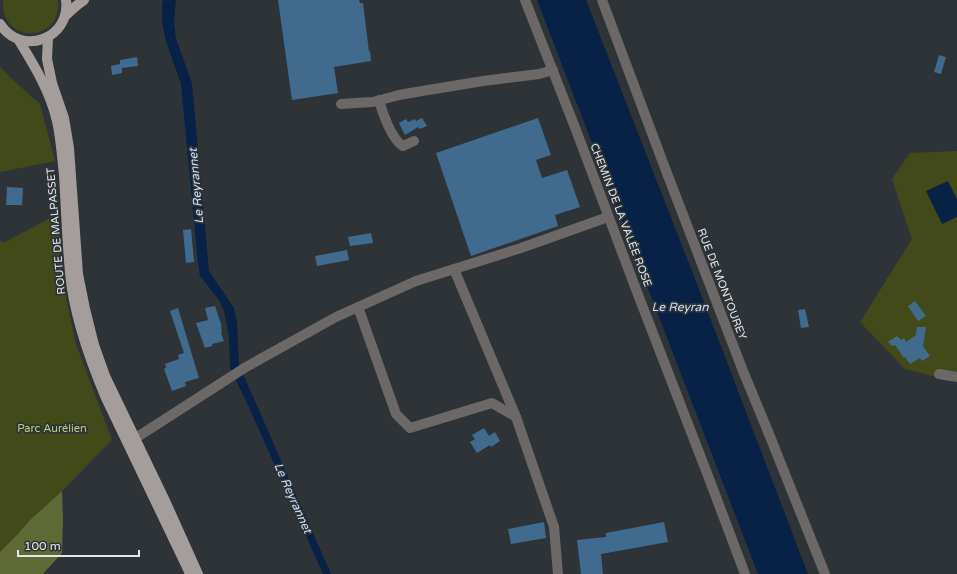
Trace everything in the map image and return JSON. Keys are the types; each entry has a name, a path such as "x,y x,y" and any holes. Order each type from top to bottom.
{"main road":[{"path":"0,24 10,35 18,39 38,41 48,37 62,24 67,6 66,0"},
{"path":"65,16 84,0"},
{"name":"ROUTE DE MALPASSET","path":"48,37 47,59 52,83 64,118 69,148 69,200"},
{"name":"ROUTE DE MALPASSET","path":"18,39 42,81 51,101 57,122 69,200 78,274 92,338 126,429 166,503 198,574"},
{"name":"ROUTE DE MALPASSET","path":"132,441 190,574"}],"street":[{"name":"CHEMIN DE LA VALÉE ROSE","path":"525,0 708,473 745,574"},
{"name":"RUE DE MONTOUREY","path":"602,0 738,357 825,574"},
{"path":"341,104 364,103 398,95 483,81 540,74 553,70"},
{"path":"380,100 387,122 398,143 403,146 414,141"},
{"path":"132,441 246,367 358,307 416,281 521,248 608,217"},
{"path":"454,269 516,417 554,526 558,574"},
{"path":"358,307 396,414 410,428 492,403 516,417"},
{"path":"939,374 957,377"}],"green space":[{"path":"3,0 58,0 57,14 51,25 42,31 31,33 20,32 11,25 5,15"},
{"path":"0,67 40,104 55,161 0,172"},
{"path":"957,151 957,382 905,369 860,322 912,239 892,179 910,153"},
{"name":"Parc Aurélien","path":"58,214 60,260 66,298 76,344 112,440 62,491 30,520 0,552 0,240 3,243"},
{"path":"62,491 62,553 43,574 0,574 0,552 30,520"}],"water":[{"name":"Le Reyrannet","path":"163,0 176,0 174,22 176,39 192,83 209,271 234,308 237,322 239,365 331,574 323,574 230,368 229,336 224,311 219,300 200,276 181,84 166,41 162,23"},
{"name":"Le Reyran","path":"537,0 586,0 808,574 758,574"},
{"path":"948,181 957,199 957,217 942,224 926,191"}],"building":[{"path":"278,0 359,0 360,3 363,3 371,61 334,67 338,93 292,100"},
{"path":"939,55 946,57 941,74 934,72"},
{"path":"137,57 138,66 122,68 122,73 112,75 111,66 120,64 120,60"},
{"path":"422,118 427,126 420,129 418,127 405,135 399,123 406,119 408,122 415,119 416,121"},
{"path":"538,118 551,155 536,160 542,178 567,170 580,207 555,215 558,226 471,256 436,153"},
{"path":"7,187 23,188 22,205 6,205"},
{"path":"191,229 194,262 186,263 183,230"},
{"path":"371,233 373,243 350,246 348,237"},
{"path":"347,250 349,260 317,266 315,256"},
{"path":"915,301 926,316 918,321 908,306"},
{"path":"215,306 222,327 221,333 224,341 212,344 212,346 205,348 196,323 208,320 205,308"},
{"path":"178,308 199,378 185,382 186,386 172,391 164,369 166,368 165,364 179,359 178,355 184,353 170,311"},
{"path":"805,309 809,327 801,328 798,310"},
{"path":"917,327 926,327 923,346 930,356 922,361 920,358 910,364 895,345 892,346 888,342 897,336 901,340 904,338 906,342 916,335"},
{"path":"484,428 489,436 495,432 500,441 477,453 470,442 475,439 472,435"},
{"path":"544,522 546,538 511,544 508,529"},
{"path":"664,522 668,542 601,554 603,574 581,574 577,540 606,537 606,533"}]}
